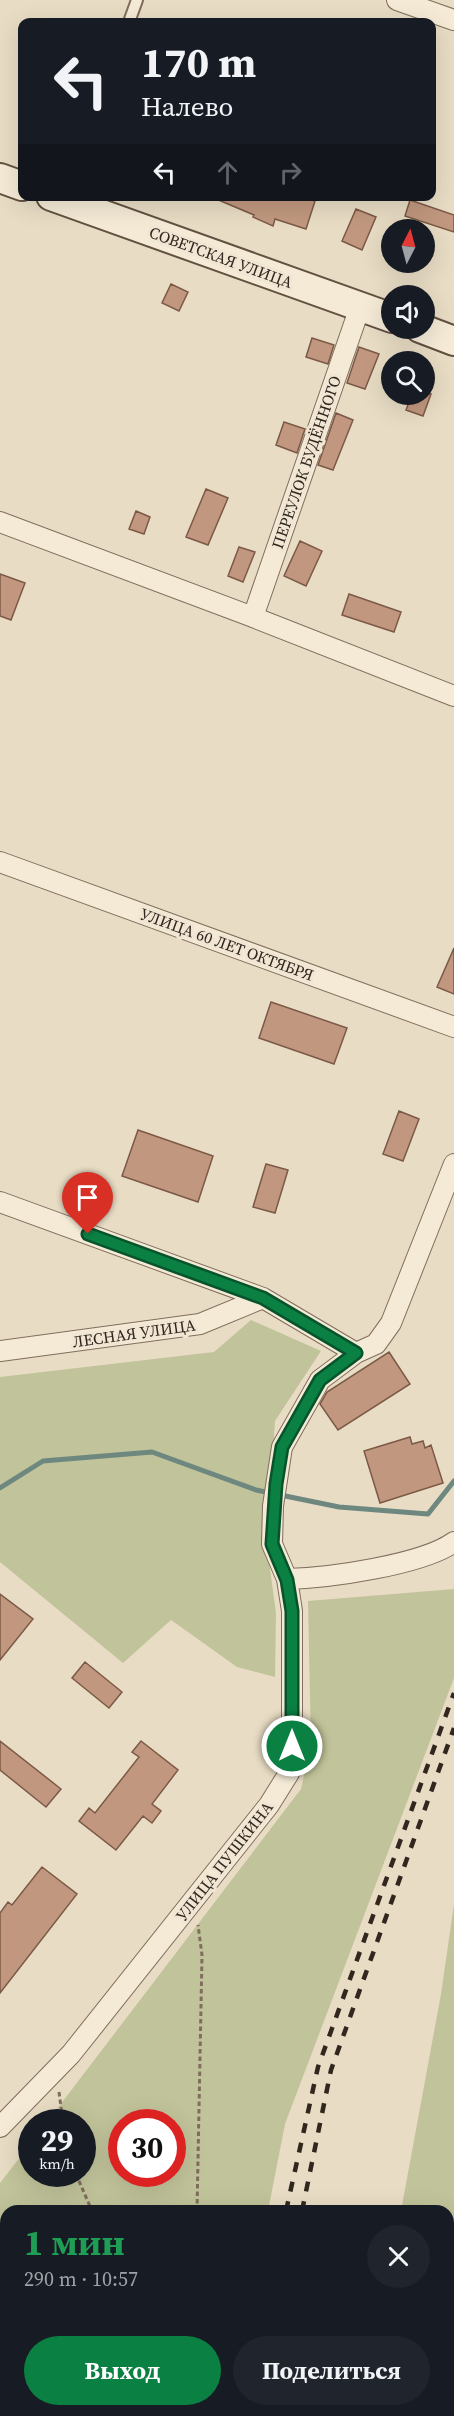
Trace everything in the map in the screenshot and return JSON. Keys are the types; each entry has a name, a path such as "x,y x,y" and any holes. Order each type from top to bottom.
{"street":[{"path":"397,0 454,20"},
{"path":"0,178 18,185"},
{"name":"СОВЕТСКАЯ УЛИЦА","path":"67,201 381,314"},
{"name":"ПЕРЕУЛОК БУДЁННОГО","path":"253,617 360,307"},
{"path":"435,334 454,341"},
{"path":"0,522 253,617 454,696"},
{"name":"УЛИЦА 60 ЛЕТ ОКТЯБРЯ","path":"0,862 454,1027"},
{"name":"УЛИЦА ПУШКИНА","path":"0,2127 71,2054 269,1805 289,1773 292,1746 292,1611 287,1580 272,1544 273,1506 282,1447 320,1380 356,1353 376,1344 391,1323 454,1164"},
{"path":"0,1202 263,1298 356,1353"},
{"name":"ЛЕСНАЯ УЛИЦА","path":"0,1351 200,1324 263,1298"},
{"path":"287,1580 361,1570 427,1557 454,1542"}],"lane":[{"path":"130,18 137,0"}],"path":[{"path":"194,1899 202,1955 197,2205"},
{"path":"55,2070 61,2109"},
{"path":"82,2187 89,2205"}],"green space":[{"path":"251,1320 321,1351 275,1421 267,1547 276,1613 275,1677 237,1667 171,1620 123,1663 0,1562 0,1377 214,1352"},
{"path":"454,1589 454,1678 285,2124 269,2205 0,2205 0,2183 18,2160 18,2187 96,2187 96,2109 57,2109 301,1789 311,1744 308,1601"},
{"path":"454,1904 454,2205 402,2205 441,1994"}],"building":[{"path":"221,201 315,201 306,229 275,219 273,226 253,217 254,215"},
{"path":"410,201 454,215 454,232 435,226 435,219 414,219 405,216"},
{"path":"356,209 376,217 362,250 342,241"},
{"path":"171,284 188,292 179,311 162,303"},
{"path":"312,338 334,345 328,364 306,357"},
{"path":"359,347 379,354 365,389 347,383"},
{"path":"408,405 427,405 423,416 406,410"},
{"path":"336,413 353,420 333,470 318,465"},
{"path":"284,422 305,429 297,453 276,445"},
{"path":"206,489 228,498 208,545 186,537"},
{"path":"136,511 150,517 144,534 129,529"},
{"path":"300,541 322,551 306,586 284,576"},
{"path":"239,547 255,552 243,582 228,576"},
{"path":"0,574 25,583 11,620 0,616"},
{"path":"349,594 401,612 394,632 342,615"},
{"path":"454,948 454,994 437,987"},
{"path":"271,1002 347,1028 334,1064 259,1038"},
{"path":"399,1111 419,1119 403,1161 383,1154"},
{"path":"138,1130 213,1156 198,1202 122,1176"},
{"path":"266,1164 288,1170 275,1213 253,1207"},
{"path":"389,1352 410,1384 338,1430 320,1404 327,1392"},
{"path":"410,1437 412,1444 423,1441 425,1448 431,1445 443,1483 380,1503 364,1451"},
{"path":"0,1594 33,1619 0,1660"},
{"path":"85,1662 122,1692 109,1708 72,1678"},
{"path":"0,1741 61,1789 46,1807 0,1770"},
{"path":"141,1741 178,1770 152,1804 161,1811 152,1823 143,1816 116,1850 79,1821 89,1808 95,1813 139,1757 132,1752"},
{"path":"42,1867 77,1894 0,1993 0,1913 8,1902 12,1905"}],"waterway":[{"path":"0,1488 43,1461 152,1452 256,1490 339,1507 428,1514 454,1481"}],"railway":[{"path":"287,2205 318,2067 454,1693"},
{"path":"303,2205 331,2070 454,1728"}],"route":[{"path":"88,1234 263,1298 356,1353 320,1380 282,1447 273,1506 272,1544 287,1580 292,1611 292,1746"}]}
